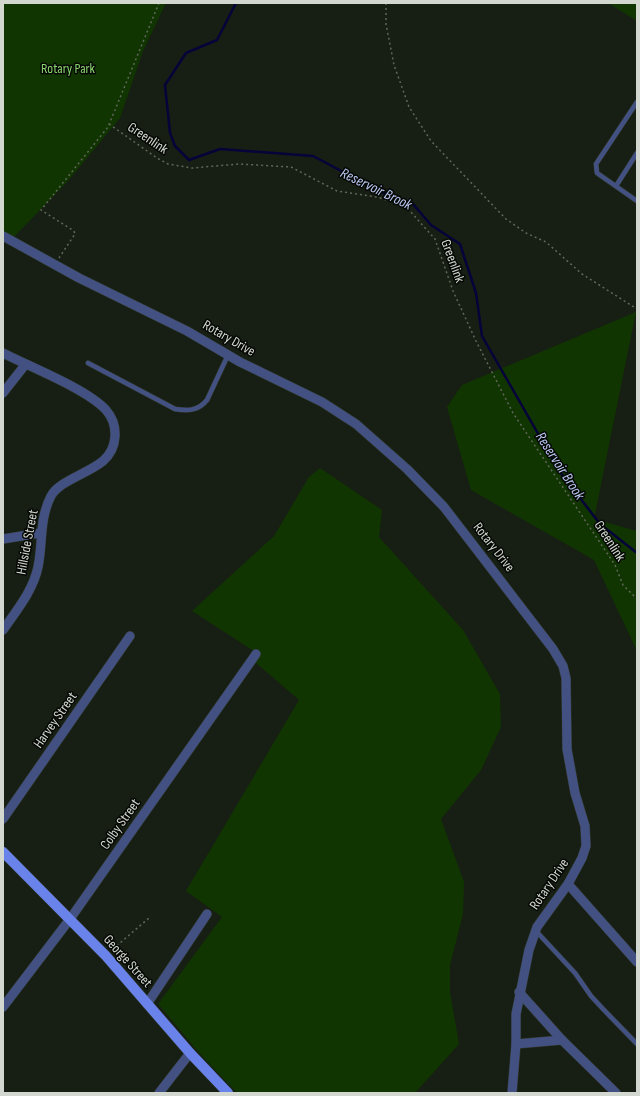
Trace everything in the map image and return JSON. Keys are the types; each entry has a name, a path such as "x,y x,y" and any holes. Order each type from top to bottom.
{"main road":[{"name":"George Street","path":"3,854 106,956 190,1053 228,1093"}],"street":[{"name":"Rotary Drive","path":"4,238 79,278 187,330 228,355 336,411 356,424 430,491 454,519 553,649 563,666 566,678 567,749 586,837 582,858 568,884 545,914 536,931 526,960 516,1014 516,1044 512,1093"},
{"name":"Hillside Street","path":"3,353 69,386 102,406 112,419 115,431 113,447 106,458 64,484 52,494 40,533 40,554 36,577 24,599 3,630"},
{"path":"3,393 26,365"},
{"path":"3,539 40,533"},
{"name":"Harvey Street","path":"3,819 130,636"},
{"name":"Colby Street","path":"3,1007 70,919 256,654"},
{"path":"568,884 637,962"},
{"path":"147,1004 207,914"},
{"path":"519,992 562,1040 616,1093"},
{"path":"516,1044 562,1040"},
{"path":"159,1093 190,1053"}],"lane":[{"path":"637,102 596,164 597,172 637,201"},
{"path":"616,186 637,153"},
{"path":"88,364 175,409 194,410 208,400 228,355"},
{"path":"536,931 575,973 595,1001 637,1044"}],"path":[{"name":"Greenlink","path":"56,258 61,257 75,234 74,231 41,210 109,124 159,3"},
{"path":"386,3 386,24 394,65 409,107 430,141 506,219 526,232 546,242 582,274 637,309"},
{"name":"Greenlink","path":"109,124 157,158 168,164 183,168 239,164 290,167 337,191 377,197 396,203 410,211 435,239 453,291 472,333 513,413 615,565 623,585 637,599"},
{"path":"106,956 149,918"}],"green space":[{"name":"Rotary Park","path":"3,3 166,3 143,51 120,118 68,181 8,243 3,239"},
{"path":"608,3 637,3 637,21"},
{"path":"636,312 594,519 637,531 637,651 594,560 471,490 447,407 462,385"},
{"path":"320,468 382,510 379,537 463,630 500,694 501,727 481,770 441,819 464,882 463,914 450,965 450,992 459,1044 415,1093 237,1093 200,1054 158,1004 222,917 186,891 299,700 255,662 260,655 192,611 274,536 309,477"}],"waterway":[{"name":"Reservoir Brook","path":"236,3 217,40 186,53 165,85 170,133 175,146 189,160 220,149 313,156 379,191 413,204 431,225 460,244 476,293 482,336 560,472 600,524 637,553"}]}
